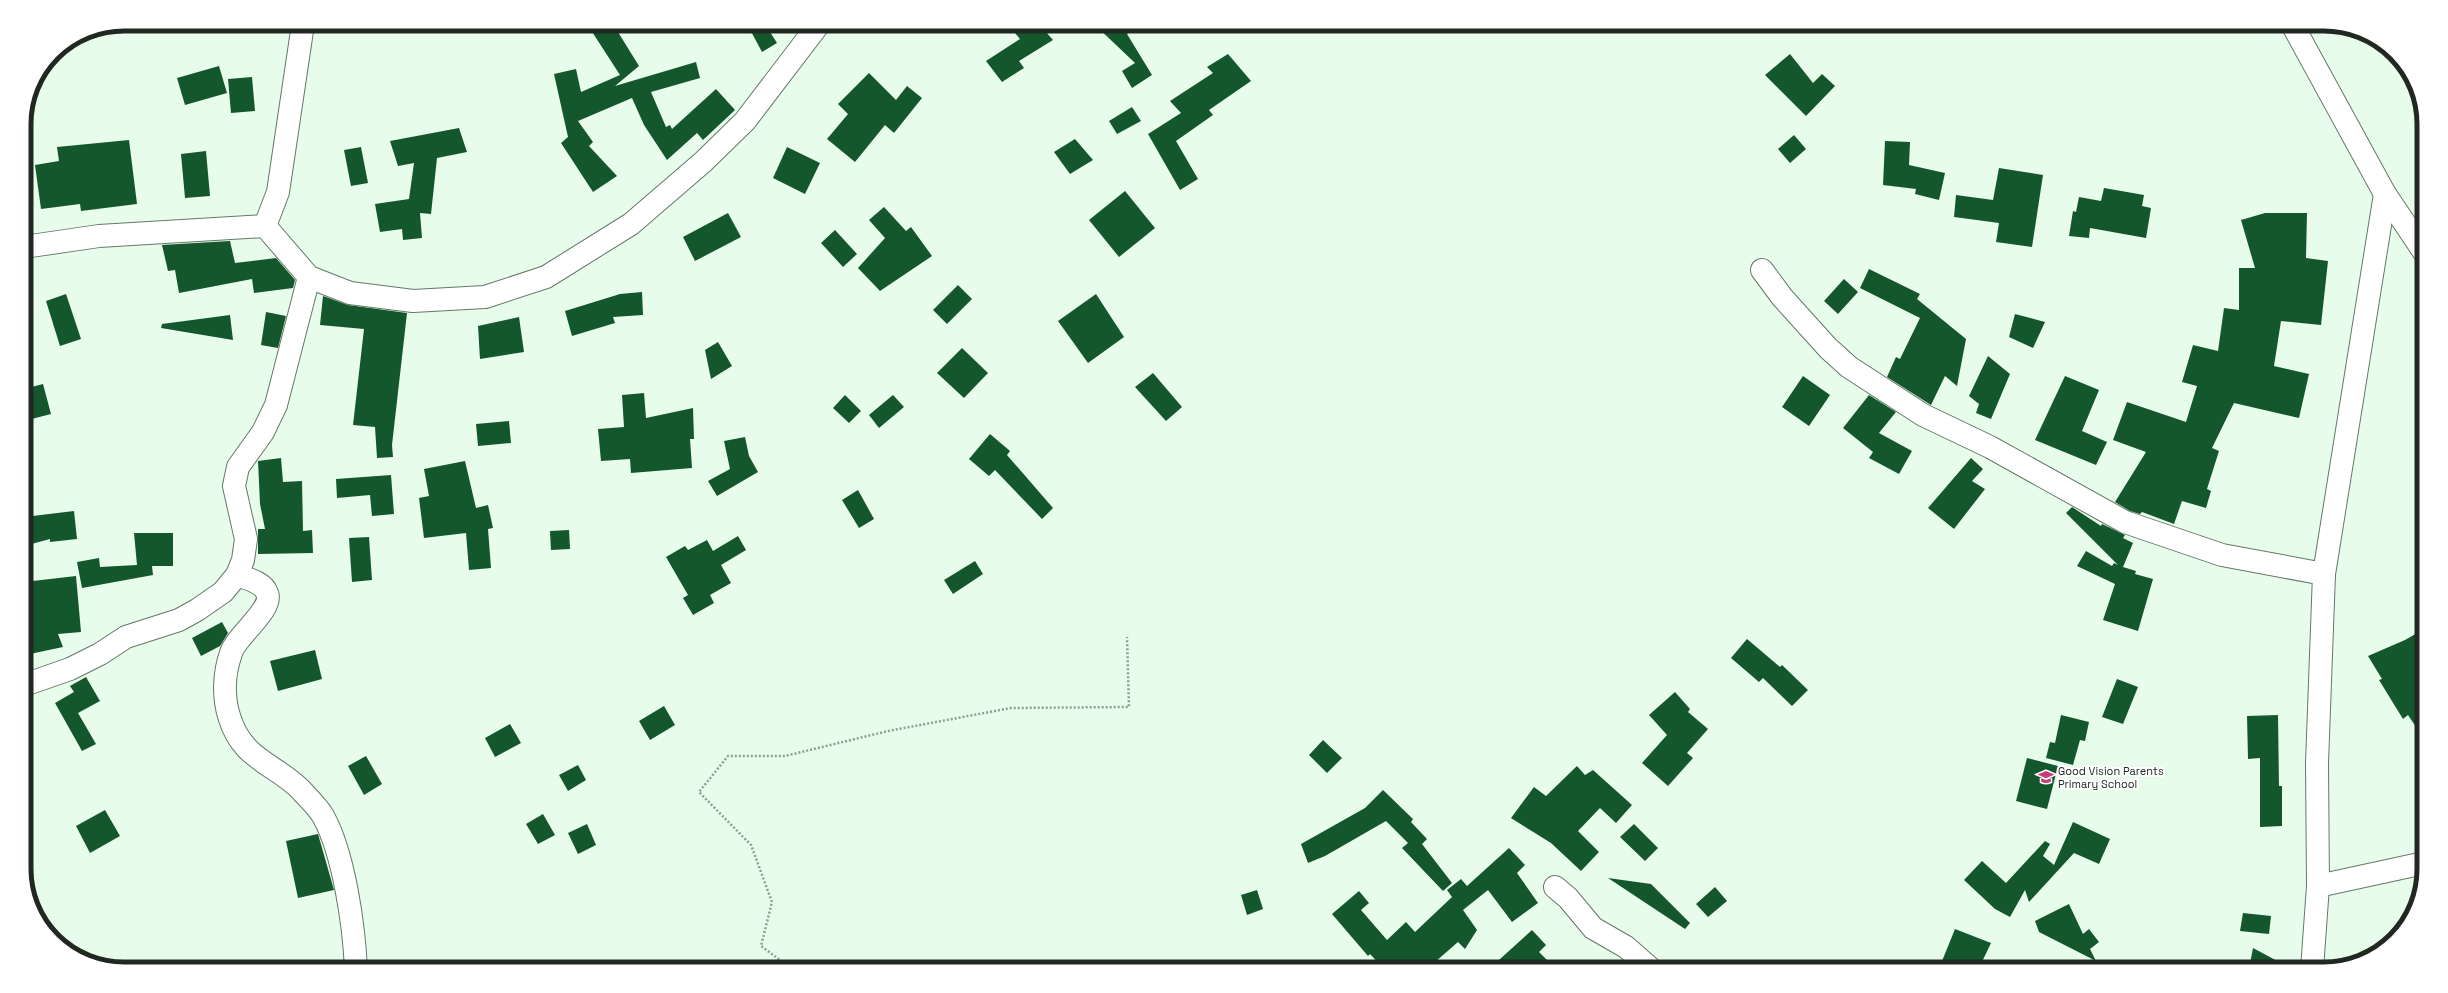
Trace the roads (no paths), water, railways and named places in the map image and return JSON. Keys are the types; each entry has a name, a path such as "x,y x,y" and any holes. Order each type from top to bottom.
{"street":[{"path":"265,226 278,192 302,31"},
{"path":"265,226 309,277 350,294 414,302 484,297 546,277 631,224 703,162 745,121 814,31"},
{"path":"2296,31 2385,194 2416,222"},
{"path":"2313,962 2318,886 2317,763 2324,574 2385,194"},
{"path":"31,246 99,236 265,226"},
{"path":"1762,270 1782,297 1828,348 1849,366 1923,416 1990,447 2125,522 2222,555 2324,574"},
{"path":"31,683 70,669 100,654 126,637 179,620 197,610 223,592 237,575 243,560 246,540 234,486 238,467 263,432 276,405 309,277"},
{"path":"237,575 261,584 268,594 267,605 243,633 231,653 224,688 229,716 238,737 260,761 300,789 322,815 336,848 353,924 356,962"},
{"path":"2318,886 2417,865"},
{"path":"1555,887 1568,898 1593,928 1626,947 1643,962"}],"place":[{"name":"Good Vision Parents Primary School","path":"2046,777"}]}
